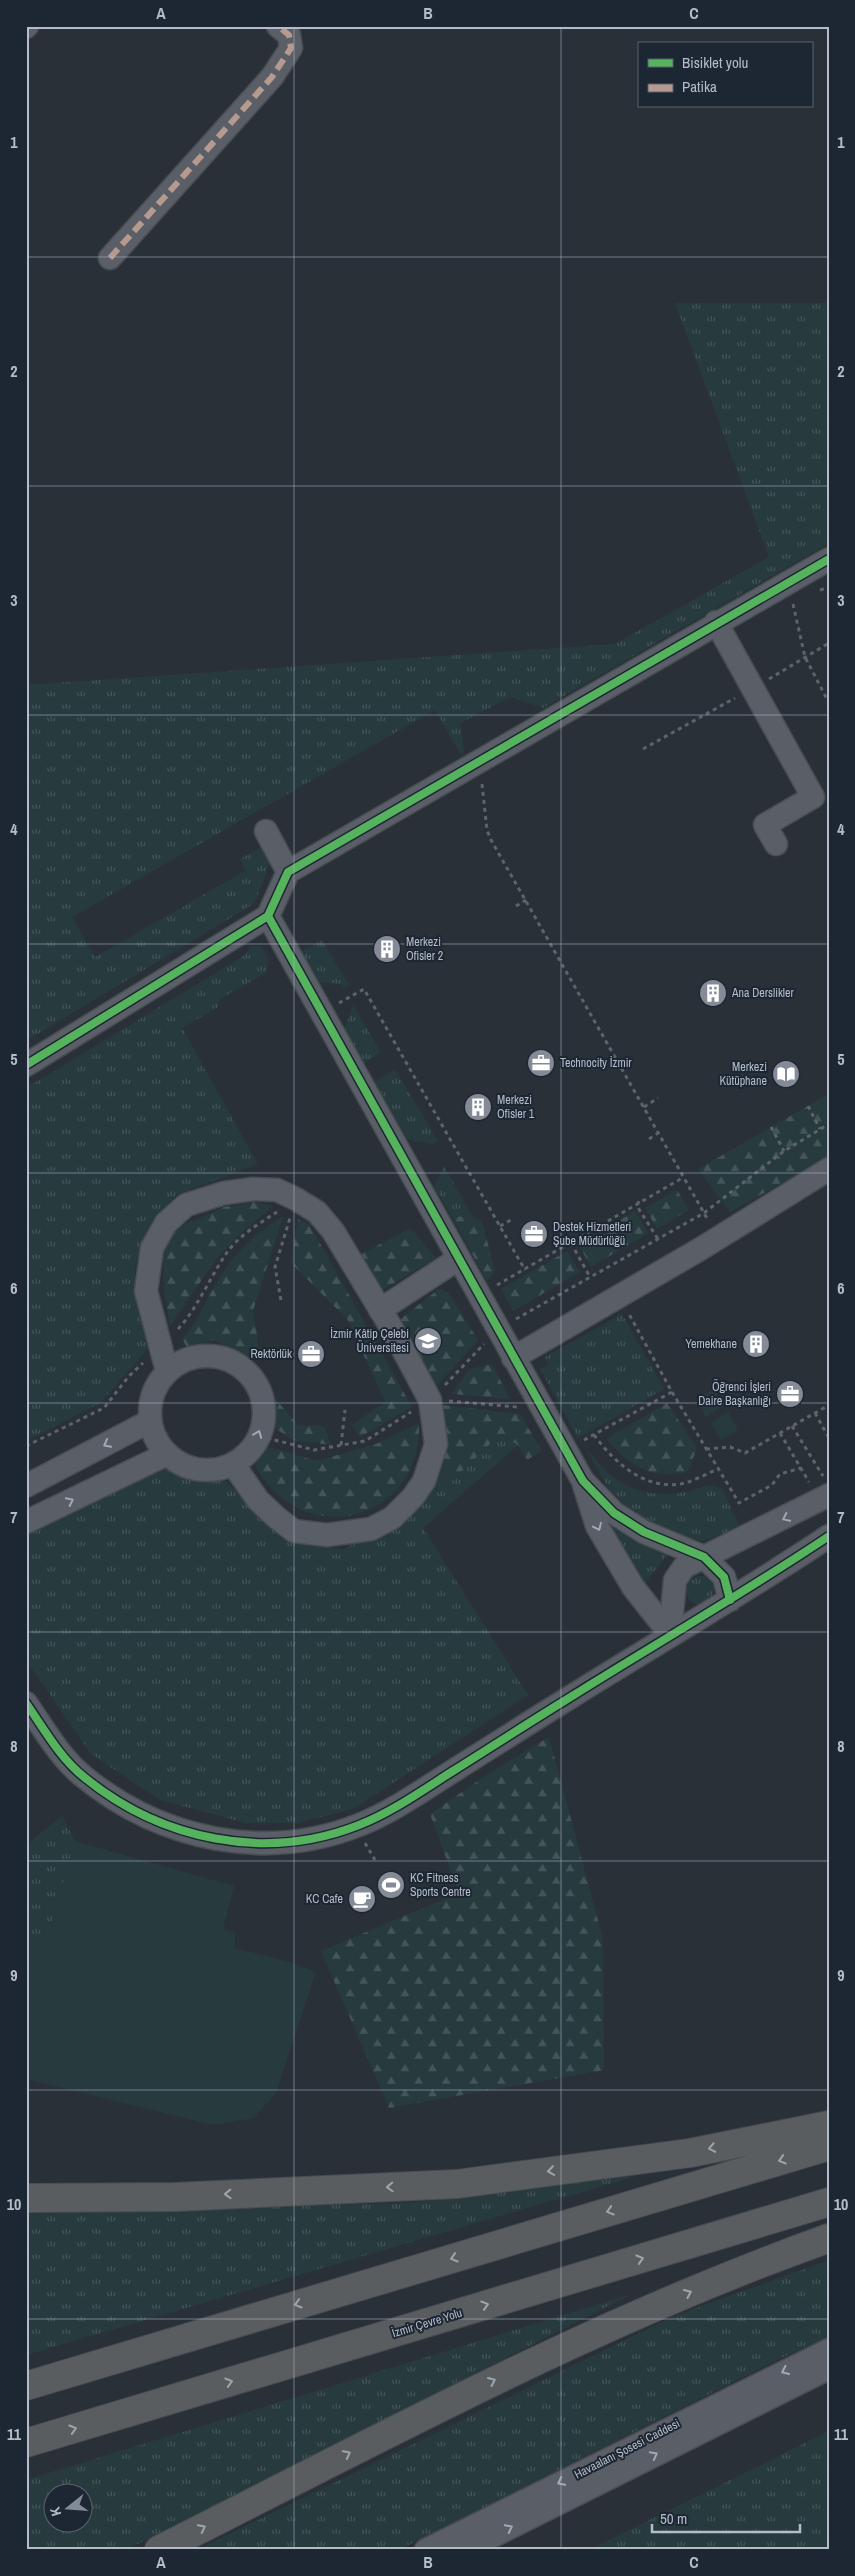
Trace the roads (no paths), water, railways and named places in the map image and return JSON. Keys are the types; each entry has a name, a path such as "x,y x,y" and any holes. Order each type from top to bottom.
{"highway":[{"path":"26,2198 175,2197 457,2184 690,2153 829,2125"},
{"path":"26,2386 829,2146"},
{"name":"İzmir Çevre Yolu","path":"26,2443 829,2202"},
{"path":"159,2550 466,2393 738,2270 829,2238"}],"street":[{"path":"110,258 272,77 291,48 289,36 278,26"},
{"path":"26,1065 268,916 288,872 829,558"},
{"path":"716,622 813,797 764,825 776,844"},
{"path":"266,831 288,872"},
{"path":"268,916 497,1330 583,1481 614,1513 644,1532 704,1557 724,1577 730,1600"},
{"path":"513,1358 718,1238 829,1169"},
{"path":"167,1371 146,1290 152,1248 166,1223 186,1205 224,1193 253,1189 277,1190 317,1212 333,1231 430,1400 436,1444 424,1481 413,1497 392,1518 372,1529 328,1535 294,1531 258,1500 233,1464"},
{"path":"380,1310 458,1259"},
{"path":"202,1356 222,1358 240,1366 253,1380 262,1398 264,1417 259,1436 248,1453 233,1464 216,1470 198,1470 181,1465 167,1454 156,1439 150,1421 150,1403 156,1386 167,1371 183,1361 202,1356"},
{"path":"26,1486 150,1421"},
{"path":"26,1522 167,1454"},
{"path":"583,1481 596,1526 633,1587 670,1634"},
{"path":"670,1634 675,1580 684,1567 824,1491"},
{"path":"26,1704 57,1748 83,1777 153,1820 192,1835 238,1843 282,1843 325,1837 361,1824 416,1794 670,1634 730,1600 829,1536"},
{"name":"Havaalanı Şosesi Caddesi","path":"426,2550 829,2350"},
{"name":"Havaalanı Şosesi Caddesi","path":"466,2550 829,2368"}],"place":[{"name":"Merkezi Ofisler 2","path":"387,949"},
{"name":"Ana Derslikler","path":"713,993"},
{"name":"Technocity İzmir","path":"541,1063"},
{"name":"Merkezi Kütüphane","path":"786,1074"},
{"name":"Merkezi Ofisler 1","path":"478,1107"},
{"name":"Destek Hizmetleri Şube Müdürlüğü","path":"534,1234"},
{"name":"İzmir Kâtip Çelebi Üniversitesi","path":"428,1341"},
{"name":"Yemekhane","path":"756,1344"},
{"name":"Rektörlük","path":"311,1354"},
{"name":"Öğrenci İşleri Daire Başkanlığı","path":"790,1394"},
{"name":"KC Fitness Sports Centre","path":"391,1885"},
{"name":"KC Cafe","path":"362,1899"}]}
